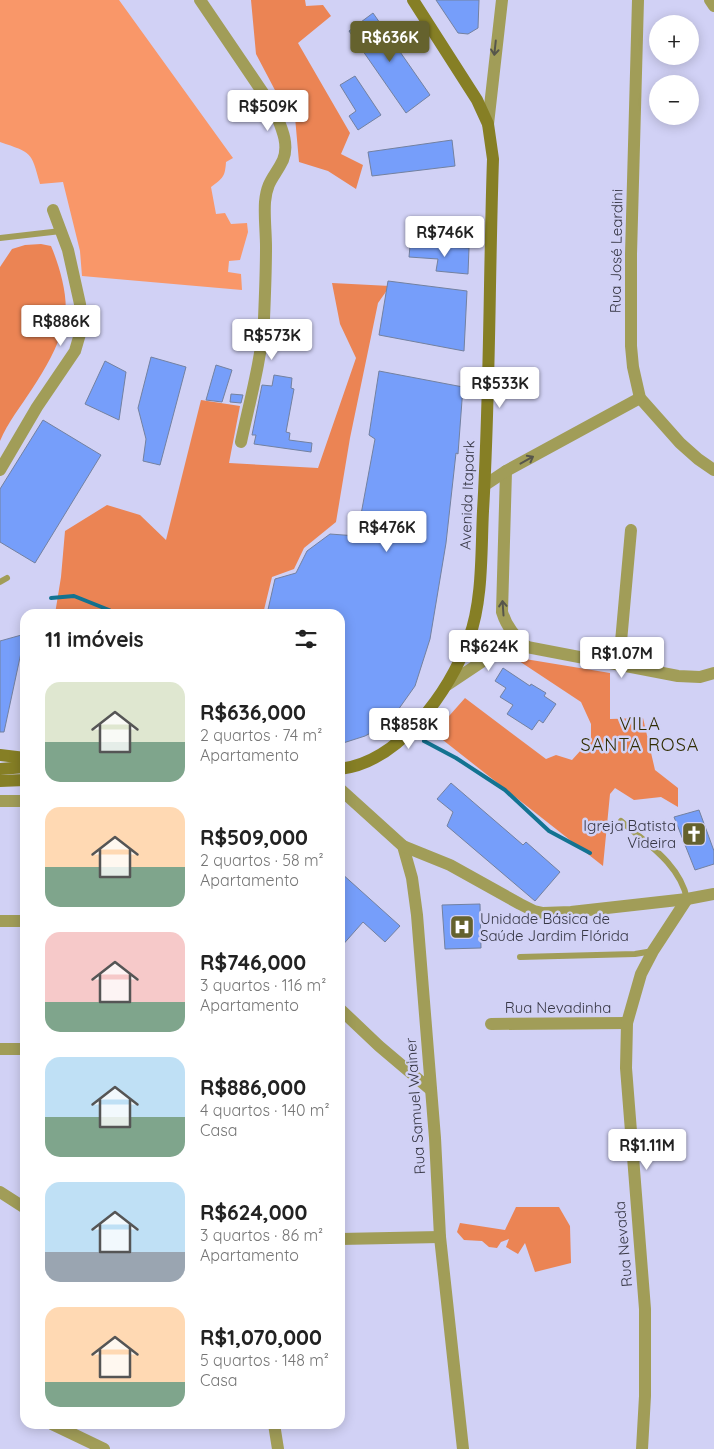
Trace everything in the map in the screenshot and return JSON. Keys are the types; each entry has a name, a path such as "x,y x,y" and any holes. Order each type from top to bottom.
{"main road":[{"name":"Avenida Itapark","path":"345,768 368,762 384,753 397,743 434,705 447,686 470,637 477,605 485,485 493,159 488,124 463,78 413,0"},
{"path":"0,755 20,757"},
{"path":"0,769 20,768"},
{"path":"0,781 20,780"}],"street":[{"path":"200,0 274,109 284,138 284,156 271,179 265,203 264,320 261,347 242,442"},
{"path":"488,124 502,0"},
{"name":"Rua José Leardini","path":"638,0 631,310 633,367 640,398 680,443 714,470"},
{"path":"710,0 714,6"},
{"path":"0,470 37,407 70,360 79,340 82,326 80,304 68,250 54,210"},
{"path":"485,485 506,471 640,398"},
{"path":"506,471 502,612 505,624 527,647"},
{"path":"619,664 631,530"},
{"path":"507,651 512,633"},
{"path":"447,686 492,655 527,647 678,676 700,677 714,673"},
{"path":"345,794 404,846 450,865 534,911 543,913 570,912 687,899 714,894"},
{"path":"0,801 20,801"},
{"path":"345,801 354,802"},
{"name":"Rua Samuel Wainer","path":"404,846 412,878 417,914 435,1138 440,1237 463,1449"},
{"name":"Rua Nevada","path":"642,1449 645,1396 645,1309 626,1068 626,1023 641,974 653,951 687,899"},
{"path":"0,921 20,921"},
{"path":"345,1014 430,1090"},
{"name":"Rua Nevadinha","path":"490,1024 626,1023"},
{"path":"0,1049 20,1049"},
{"path":"0,1192 20,1205"},
{"path":"345,1239 440,1237"},
{"path":"62,1429 104,1449"},
{"path":"275,1429 278,1449"}],"lane":[{"path":"0,238 61,231"},
{"path":"0,582 7,578"},
{"path":"621,821 676,870 685,886 687,899"},
{"path":"520,957 635,954 653,951"}],"shaded area":[{"path":"0,0 119,0 233,158 226,162 223,177 211,187 216,214 225,213 231,224 247,223 248,232 240,260 229,261 228,272 241,274 242,290 82,276 80,251 63,182 40,184 29,155 24,151 0,142"},
{"path":"251,0 305,0 306,6 323,5 331,16 298,43 350,133 341,154 363,165 356,189 328,171 299,162 295,117 277,94 256,54"},
{"path":"41,244 51,246 58,264 65,295 66,315 55,349 0,441 0,267 12,249 25,245"},
{"path":"332,283 390,286 378,303 350,438 336,522 304,548 294,569 272,577 264,609 56,609 65,531 107,505 140,515 166,540 201,400 240,406 229,463 318,468 356,358 340,324"},
{"path":"513,657 610,673 610,719 643,718 655,770 678,788 678,807 661,797 634,800 615,788 610,794 603,866 434,733 465,698 546,759 556,755 572,760 591,739 591,724 581,702"},
{"path":"516,1207 559,1207 570,1226 571,1263 535,1272 525,1243 518,1254 506,1247 509,1239 501,1242 497,1248 489,1247 482,1241 464,1240 457,1232 460,1223 505,1230"}],"building":[{"path":"436,0 479,0 478,28 468,34 458,33"},
{"path":"373,13 430,95 406,113 349,31"},
{"path":"355,76 381,115 358,130 349,116 356,111 340,85"},
{"path":"452,140 455,166 372,176 368,152"},
{"path":"410,246 469,248 468,274 436,271 438,259 409,257"},
{"path":"388,281 467,291 464,351 379,335"},
{"path":"151,357 186,367 160,465 143,461 146,439 138,408"},
{"path":"105,361 126,372 119,420 85,404"},
{"path":"216,365 232,370 222,402 206,400"},
{"path":"379,371 463,387 458,454 456,453 446,543 430,639 415,686 398,710 380,728 365,736 345,742 345,609 268,609 275,579 296,573 307,551 330,534 357,536 375,439 369,435"},
{"path":"274,375 292,378 291,388 294,389 286,432 290,433 289,440 312,443 311,452 254,444 256,435 252,435 262,385 272,386"},
{"path":"231,394 243,395 241,403 230,402"},
{"path":"43,420 101,455 35,563 0,542 0,489"},
{"path":"20,635 20,657 4,732 0,732 0,641"},
{"path":"503,668 530,686 531,684 546,693 544,696 556,704 543,723 539,720 532,730 507,714 513,705 500,697 506,688 495,681"},
{"path":"451,783 523,845 526,842 560,872 535,901 447,826 453,812 437,799"},
{"name":"Igreja Batista Videira","path":"699,810 714,851 714,864 695,870 674,817"},
{"path":"345,876 400,926 385,942 363,922 345,942"},
{"name":"Unidade Básica de Saúde Jardim Flórida","path":"480,904 481,948 445,949 442,905"}],"waterway":[{"path":"51,598 74,596 106,609"},
{"path":"424,741 456,758 505,790 549,831 590,853"}],"place":[{"name":"Igreja Batista Videira","path":"694,834"},
{"name":"Unidade Básica de Saúde Jardim Flórida","path":"462,927"}],"district":[{"name":"VILA SANTA ROSA","path":"640,733"}]}
